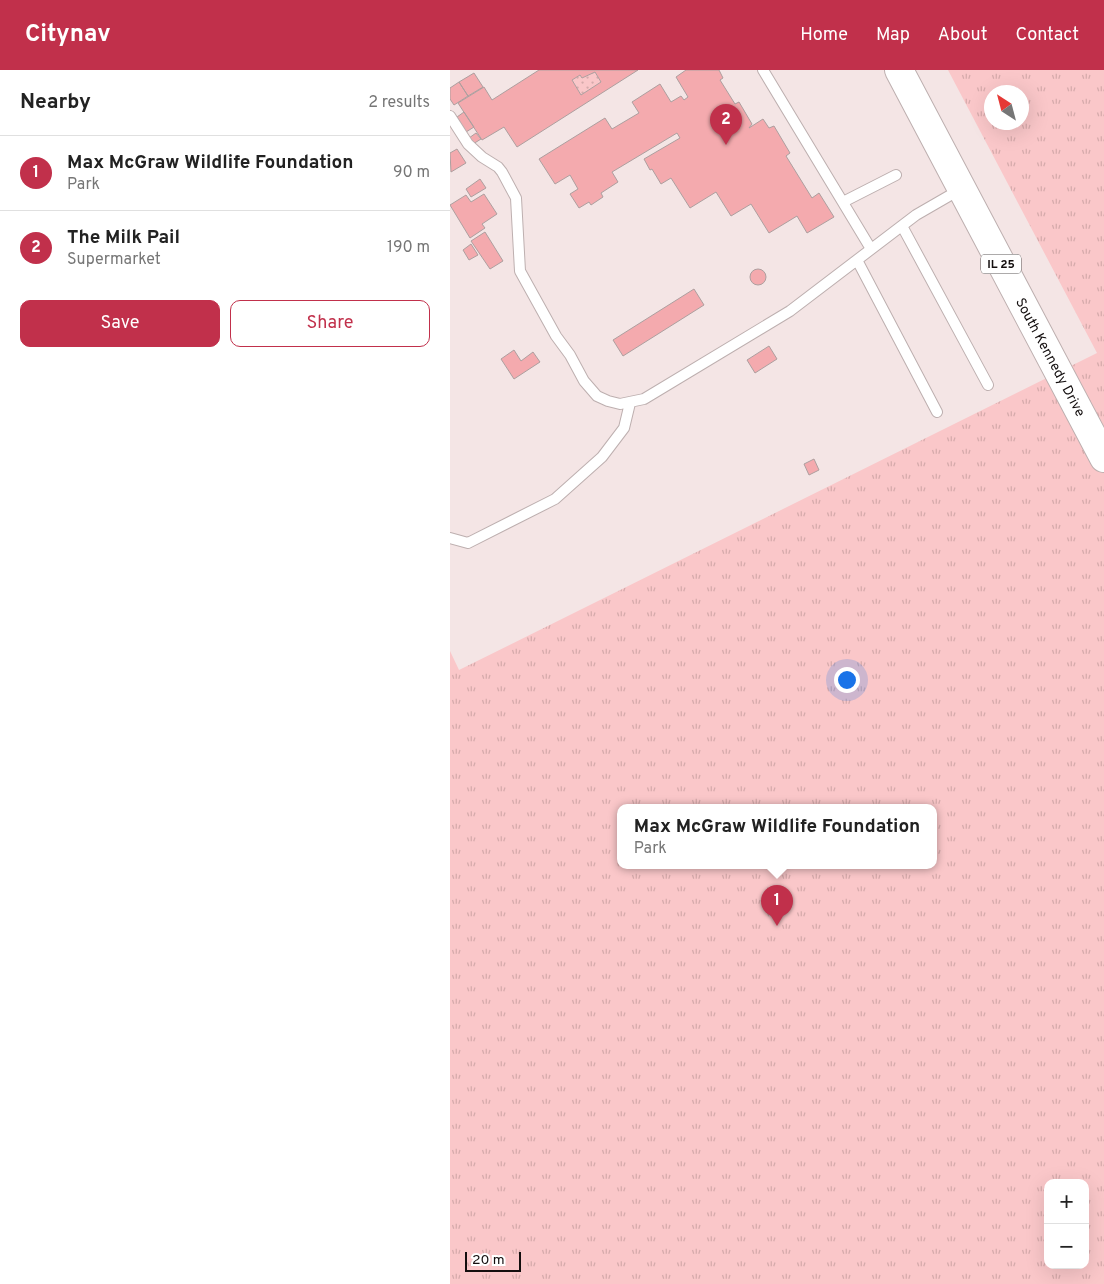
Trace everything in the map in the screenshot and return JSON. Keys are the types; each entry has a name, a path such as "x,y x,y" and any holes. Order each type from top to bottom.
{"main road":[{"name":"South Kennedy Drive","path":"900,70 1104,458"}],"lane":[{"path":"763,70 871,249"},
{"path":"450,116 468,144 482,157 498,167 516,198 520,271 556,336 570,355 584,381 597,396 620,404 644,399 790,311 926,208 962,189"},
{"path":"843,202 896,175"},
{"path":"902,226 988,385"},
{"path":"857,260 937,412"},
{"path":"450,538 468,543 555,499 602,457 624,428 630,403"}],"green space":[{"path":"948,70 1104,70 1104,1284 450,1284 450,651 459,670 1097,353"},
{"path":"595,72 601,82 581,95 572,80 580,75 582,78"}],"building":[{"path":"539,70 638,70 517,147 504,127 482,140 458,103 484,87 492,100","holes":["595,72 601,82 581,95 572,80 580,75 582,78"]},
{"path":"686,70 719,70 723,78 720,80 735,104 739,102 752,124 749,128 763,119 769,128 774,126 790,153 786,156 812,198 819,193 834,217 807,233 797,216 769,233 751,204 731,216 716,192 690,208 671,178 661,184 644,159 680,138 677,133 612,172 618,182 601,193 603,197 591,205 589,202 579,208 570,194 578,189 570,175 555,184 539,159 605,118 612,129 639,113 632,102 660,84 671,102 681,96 684,100 688,97 676,77"},
{"path":"474,73 483,87 468,96 459,82"},
{"path":"459,82 468,96 454,105 450,99 450,88"},
{"path":"464,112 474,127 466,132 457,117"},
{"path":"476,133 481,139 473,144 469,138"},
{"path":"457,149 466,163 451,172 450,153"},
{"path":"480,179 486,188 471,197 466,189"},
{"path":"484,194 497,214 482,224 485,228 470,238 450,205 466,195 471,202"},
{"path":"485,232 503,261 490,269 471,241"},
{"path":"471,244 478,255 469,260 463,250"},
{"path":"758,269 766,277 758,285 750,277"},
{"path":"694,289 704,305 623,356 613,340"},
{"path":"769,346 777,359 755,373 747,360"},
{"path":"514,350 521,361 533,352 540,362 514,379 501,359"},
{"path":"814,459 819,470 809,475 804,464"}],"place":[{"name":"The Milk Pail","path":"726,145"},
{"name":"Max McGraw Wildlife Foundation","path":"777,926"}]}
